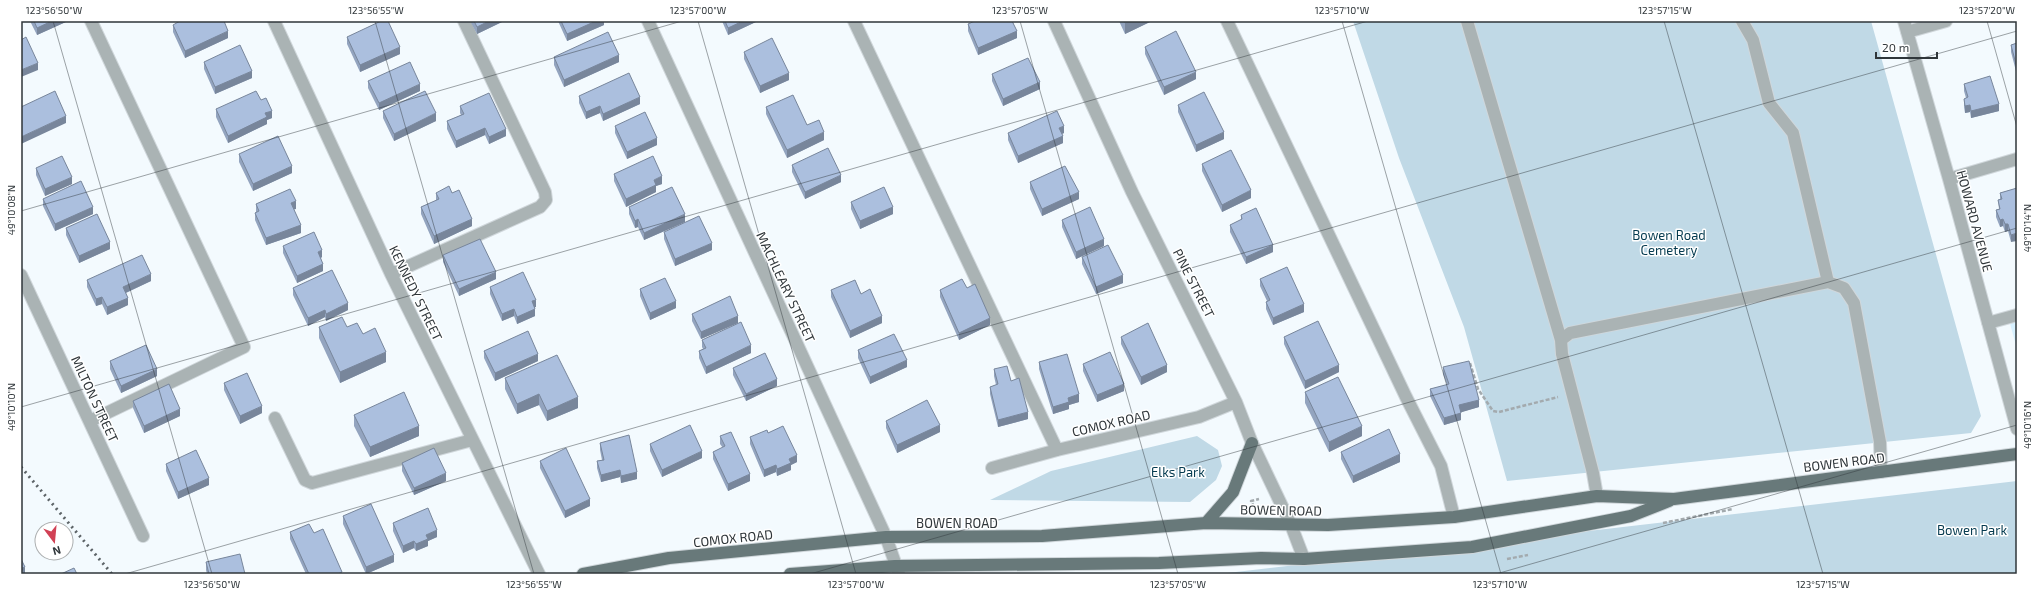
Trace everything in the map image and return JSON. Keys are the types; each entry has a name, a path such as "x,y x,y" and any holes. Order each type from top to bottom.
{"main road":[{"path":"1206,523 1233,492 1252,443"},
{"name":"BOWEN ROAD","path":"886,537 1042,536 1206,523 1328,525 1454,516 1597,496 1674,499 2017,454"},
{"name":"BOWEN ROAD","path":"897,570 1004,564 1159,563 1261,558 1304,559 1472,547 1631,516 1674,499"},
{"name":"COMOX ROAD","path":"583,574 669,558 886,537"},
{"path":"988,574 1004,564"},
{"path":"790,574 897,570"}],"street":[{"path":"90,421 244,346 91,21"},
{"name":"KENNEDY STREET","path":"274,21 391,274 539,574"},
{"path":"391,274 540,207 546,200 545,192 464,21"},
{"name":"MACHLEARY STREET","path":"648,21 886,537 897,570"},
{"path":"854,21 1057,450"},
{"name":"PINE STREET","path":"1054,21 1132,192 1236,402 1252,443 1291,525 1304,559"},
{"path":"1227,21 1406,397 1441,466 1454,516"},
{"path":"1467,21 1561,340 1562,354 1597,496"},
{"path":"1742,21 1753,40 1769,103 1793,133 1828,282"},
{"path":"1906,26 1946,21"},
{"name":"HOWARD AVENUE","path":"1906,26 1950,179 2017,429"},
{"path":"1950,179 2017,159"},
{"name":"MILTON STREET","path":"21,275 143,536"},
{"path":"1561,340 1570,333 1828,282 1844,288 1854,303 1880,442 1881,472"},
{"path":"1988,323 2017,315"},
{"name":"COMOX ROAD","path":"992,468 1057,450 1199,417 1236,402"},
{"path":"275,418 305,480 312,483 472,440"}],"path":[{"path":"1470,363 1478,389 1493,411 1499,412 1572,393"},
{"path":"1254,507 1251,501 1259,499"},
{"path":"1659,523 1741,508"},
{"path":"1502,559 1533,553"}],"shaded area":[{"path":"2017,318 2017,349 2009,320"}],"green space":[{"name":"Bowen Road Cemetery","path":"1353,21 1871,21 1981,416 1971,433 1507,481 1464,327 1399,158"},
{"name":"Elks Park","path":"1197,436 1218,450 1222,466 1216,480 1190,502 990,500 1051,471"},
{"name":"Bowen Park","path":"2017,481 2017,574 1219,574 2000,483"}],"building":[{"path":"34,21 52,21 37,28"},
{"path":"180,21 224,21 228,31 185,51 173,25"},
{"path":"381,21 388,21 400,47 360,65 347,37"},
{"path":"474,21 489,21 477,27"},
{"path":"561,21 596,21 567,34"},
{"path":"725,21 743,21 728,28"},
{"path":"975,21 1012,21 1017,31 978,48 968,24"},
{"path":"1176,31 1196,72 1164,87 1145,47"},
{"path":"608,32 619,55 564,80 554,57"},
{"path":"26,37 38,63 21,70 21,40"},
{"path":"772,38 789,73 760,86 744,52"},
{"path":"2017,43 2017,68 2011,45"},
{"path":"240,45 252,71 215,87 204,62"},
{"path":"1028,58 1040,82 1003,99 992,74"},
{"path":"410,62 420,84 379,103 368,81"},
{"path":"629,73 640,97 603,114 600,106 586,112 579,96"},
{"path":"1990,76 1999,104 1971,111 1970,105 1965,106 1964,99 1968,97 1964,84"},
{"path":"55,91 66,116 21,137 21,107"},
{"path":"256,91 261,100 266,98 272,111 265,113 267,117 228,136 216,109"},
{"path":"425,91 436,113 394,134 383,111"},
{"path":"1204,92 1224,132 1196,145 1178,105"},
{"path":"489,93 506,129 489,137 485,128 456,141 447,121 464,114 460,106"},
{"path":"793,95 807,125 819,120 824,132 787,150 766,107"},
{"path":"1057,111 1064,126 1059,128 1063,136 1018,156 1008,133"},
{"path":"645,112 657,138 627,152 615,126"},
{"path":"278,136 292,166 253,184 239,154"},
{"path":"828,148 841,175 805,192 792,165"},
{"path":"1231,150 1251,190 1222,205 1202,164"},
{"path":"62,156 72,177 45,189 36,168"},
{"path":"653,156 662,176 654,180 656,185 626,199 614,174"},
{"path":"1065,166 1079,192 1042,209 1030,182"},
{"path":"81,181 93,207 55,224 43,199"},
{"path":"449,186 452,193 459,190 472,219 434,236 421,207 439,199 436,193"},
{"path":"672,187 685,214 644,233 638,219 635,221 629,207"},
{"path":"884,187 893,207 860,221 851,202"},
{"path":"2017,188 2017,233 2011,235 2008,224 2005,224 2003,219 2000,220 1996,210 2000,209 1998,200 2002,199 2000,193"},
{"path":"290,189 296,201 291,203 301,225 266,238 255,213 259,211 256,204"},
{"path":"1090,207 1104,239 1076,252 1062,220"},
{"path":"1256,208 1273,245 1246,257 1230,225 1242,219 1241,215"},
{"path":"97,214 110,242 79,256 66,228"},
{"path":"699,216 712,243 675,259 664,232"},
{"path":"314,232 322,250 318,252 323,264 297,276 283,246"},
{"path":"480,239 496,272 459,289 443,255"},
{"path":"1108,245 1123,275 1096,287 1082,257"},
{"path":"142,255 151,274 123,287 128,298 107,307 102,297 96,299 87,280"},
{"path":"1287,267 1304,304 1273,318 1266,302 1270,300 1260,279"},
{"path":"332,270 348,303 326,314 325,310 308,318 293,288"},
{"path":"523,272 536,300 532,301 535,309 517,317 514,309 502,314 490,287"},
{"path":"665,278 676,301 650,313 640,289"},
{"path":"962,279 967,288 975,284 990,318 959,333 940,290"},
{"path":"855,280 861,294 870,289 882,316 850,331 831,290"},
{"path":"730,296 738,316 701,332 692,314"},
{"path":"342,317 347,327 357,323 363,334 375,328 386,352 340,372 319,327"},
{"path":"1318,321 1339,365 1305,381 1284,337"},
{"path":"741,322 751,345 706,367 699,351 706,348 702,340"},
{"path":"1148,323 1167,365 1141,377 1121,337"},
{"path":"528,331 538,354 495,373 484,351"},
{"path":"894,334 907,360 870,377 858,350"},
{"path":"146,345 157,369 121,386 110,361"},
{"path":"1110,352 1124,384 1097,395 1083,364"},
{"path":"765,353 777,379 746,394 733,368"},
{"path":"1067,354 1079,394 1068,398 1069,402 1053,407 1039,362"},
{"path":"557,355 578,397 547,411 539,394 517,404 505,378"},
{"path":"1469,361 1479,400 1459,405 1461,413 1444,418 1430,389 1449,384 1443,367"},
{"path":"1007,366 1011,381 1019,378 1028,412 998,420 990,387 998,384 994,369"},
{"path":"247,373 262,406 240,416 224,383"},
{"path":"1338,377 1362,426 1329,442 1305,392"},
{"path":"169,384 180,409 144,426 133,401"},
{"path":"404,392 419,426 370,447 354,415"},
{"path":"927,400 940,425 897,445 886,421"},
{"path":"690,425 702,451 662,470 650,444"},
{"path":"783,426 797,455 789,459 791,463 777,469 776,465 764,470 750,437 767,430 768,433"},
{"path":"1389,429 1400,454 1353,476 1341,452"},
{"path":"731,432 750,474 728,484 713,452 725,446 720,436"},
{"path":"629,435 637,472 621,476 620,470 601,475 597,461 604,460 600,443"},
{"path":"434,448 446,473 414,488 402,463"},
{"path":"566,448 590,499 565,511 540,461"},
{"path":"196,450 209,478 178,492 166,464"},
{"path":"371,504 394,555 366,567 343,516"},
{"path":"428,508 437,530 426,535 428,539 416,544 414,541 403,546 393,523"},
{"path":"309,524 314,533 323,529 342,572 338,574 309,574 290,532"},
{"path":"240,554 245,574 209,574 206,562"},
{"path":"21,559 25,567 22,568 24,574 21,574"},
{"path":"74,568 77,574 61,574"}],"railway":[{"path":"21,467 112,574"}]}
